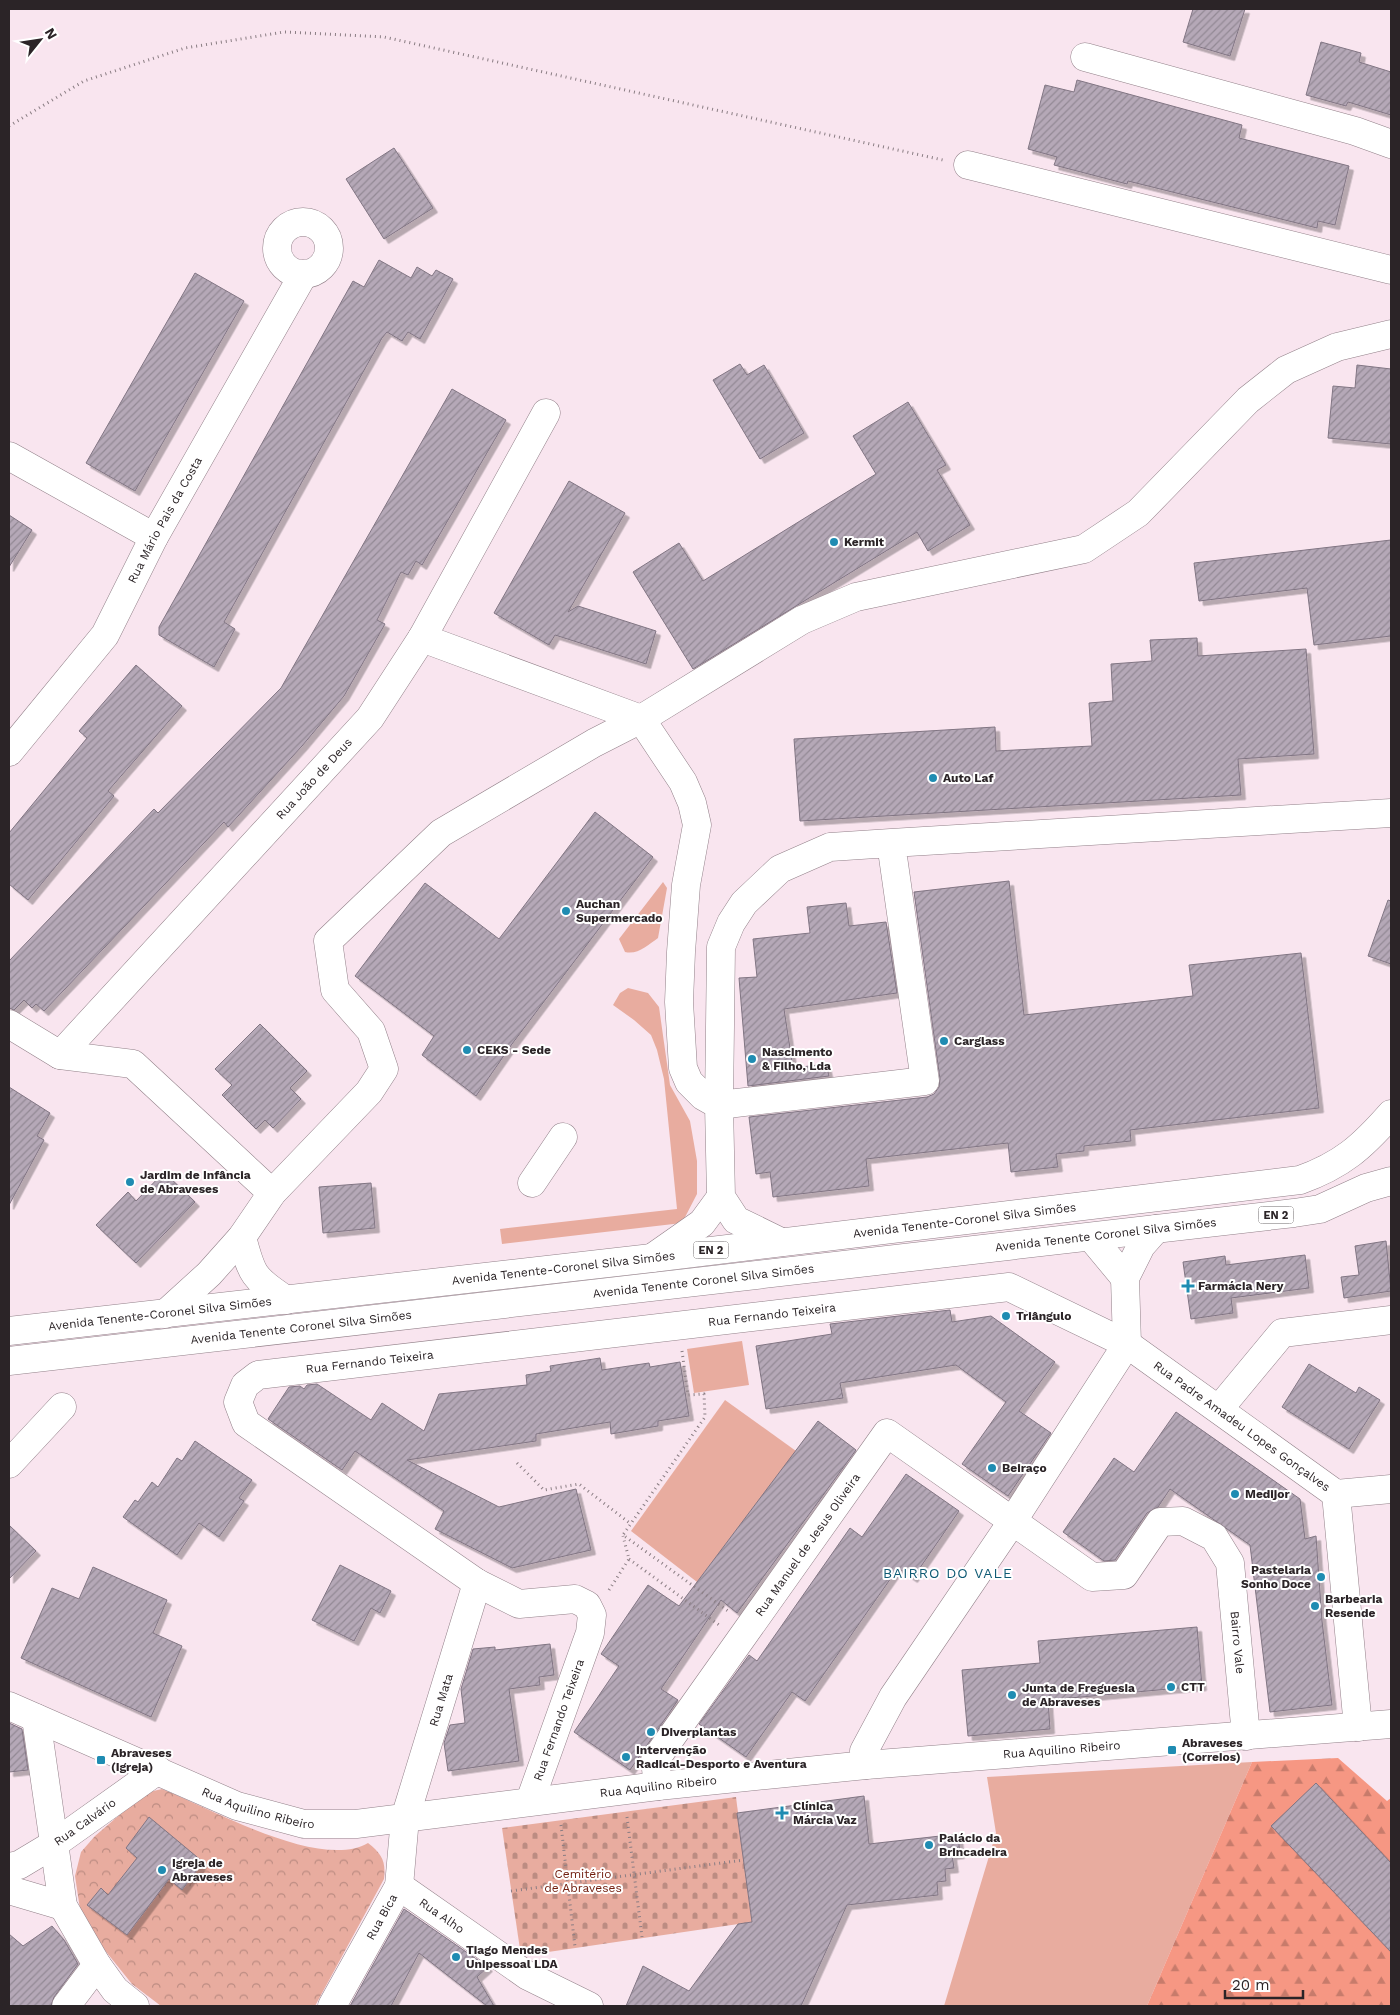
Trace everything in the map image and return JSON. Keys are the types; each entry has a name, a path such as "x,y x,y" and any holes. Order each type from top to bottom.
{"street":[{"path":"1085,57 1355,131 1391,144"},
{"path":"968,165 1391,270"},
{"name":"Rua Mário Pais da Costa","path":"9,752 104,635 154,537 304,275"},
{"path":"165,1314 209,1274 242,1237 272,1193 369,1092 384,1068 371,1031 335,990 328,941 441,833 594,743 641,719 802,620 856,597 1084,549 1138,513 1248,400 1286,370 1337,347 1391,334"},
{"name":"Rua João de Deus","path":"60,1055 370,718 422,638 546,413"},
{"path":"9,456 154,537"},
{"path":"422,638 641,719 684,782 692,803 697,825 686,885 681,952 679,1002 683,1068 689,1082 703,1096 719,1105 925,1081 891,843"},
{"path":"781,1242 736,1220 721,1197 719,1105 721,948 744,903 780,869 830,847 1391,813"},
{"path":"9,1024 60,1055 132,1064 272,1193"},
{"name":"Avenida Tenente-Coronel Silva Simões","path":"9,1331 652,1258 1300,1180 1328,1170 1351,1154 1369,1139 1391,1114"},
{"path":"532,1183 563,1137"},
{"name":"Avenida Tenente Coronel Silva Simões","path":"9,1361 1320,1209 1366,1188 1391,1181"},
{"path":"652,1258 702,1224 721,1197"},
{"path":"866,1765 864,1751 893,1698 1012,1522 1127,1344 1125,1278 1141,1246 1156,1229"},
{"path":"242,1237 250,1269 261,1282 286,1300"},
{"path":"1091,1237 1125,1278"},
{"name":"Rua Fernando Teixeira","path":"530,1801 590,1633 592,1615 587,1605 575,1599 519,1604 477,1583 246,1423 238,1402 245,1385 258,1375 1010,1287 1127,1344"},
{"path":"1219,1409 1282,1333 1391,1320"},
{"name":"Rua Padre Amadeu Lopes Gonçalves","path":"1127,1344 1336,1494 1391,1489"},
{"path":"9,1464 62,1407"},
{"name":"Rua Manuel de Jesus Oliveira","path":"658,1786 655,1760 887,1433 1012,1522"},
{"path":"1336,1494 1358,1728"},
{"name":"Bairro Vale","path":"1012,1522 1092,1577 1124,1575 1160,1522 1183,1521 1214,1537 1230,1563 1246,1736"},
{"name":"Rua Mata","path":"405,1818 477,1583"},
{"name":"Rua Aquilino Ribeiro","path":"9,1706 237,1806 304,1824 356,1824 658,1786 866,1765 1391,1724"},
{"path":"36,1718 63,1906 97,1965 115,1990 135,2006"},
{"name":"Rua Calvário","path":"9,1867 19,1865 54,1844 158,1770"},
{"name":"Rua Bica","path":"332,2006 399,1886 405,1818"},
{"name":"Rua Alho","path":"399,1886 528,1976 589,2006"},
{"path":"9,1890 63,1906"},
{"path":"66,2006 97,1965"}],"path":[{"path":"9,126 84,81 185,48 284,32 384,37 968,165"},
{"path":"623,1535 706,1417 704,1394 688,1395 679,1326"},
{"path":"517,1463 544,1490 579,1484 631,1524"},
{"path":"623,1535 745,1634"},
{"path":"623,1535 629,1558 745,1634"},
{"path":"592,1615 629,1558"},
{"path":"626,1811 642,1937"},
{"path":"560,1820 575,1947"},
{"path":"511,1891 744,1860"}],"green space":[{"path":"663,882 667,888 658,938 639,951 625,952 619,939"},
{"path":"628,988 648,993 659,1007 670,1085 690,1121 697,1161 697,1194 682,1223 502,1244 500,1229 677,1209 664,1079 657,1050 651,1035 613,1005 620,993"},
{"path":"742,1341 749,1385 694,1393 687,1349"},
{"path":"725,1400 796,1451 697,1582 631,1531"},
{"path":"1338,1758 1387,1801 1391,1798 1391,2006 1147,2006 1252,1762"},
{"path":"1252,1762 1147,2006 944,2006 996,1833 987,1777"},
{"path":"162,1789 265,1834 294,1843 322,1849 347,1849 368,1843 380,1854 384,1863 384,1879 315,2006 161,2006 132,1984 99,1943 80,1909 75,1876 81,1852 95,1836 145,1793"},
{"name":"Cemitério de Abraveses","path":"736,1797 752,1922 521,1956 502,1828"}],"building":[{"path":"1193,9 1245,9 1230,56 1183,42"},
{"path":"1321,42 1361,53 1359,62 1391,72 1391,115 1348,102 1346,106 1306,95"},
{"path":"1077,80 1242,125 1239,138 1349,166 1335,225 1318,221 1317,228 1128,181 1127,184 1054,165 1057,157 1028,149 1045,85 1074,92"},
{"path":"394,148 433,208 384,239 346,179"},
{"path":"379,260 411,278 417,267 432,276 436,270 453,279 420,339 408,332 402,341 387,332 382,338 224,622 235,629 214,667 159,635 159,627 353,281 364,287"},
{"path":"195,273 244,301 135,491 86,463"},
{"path":"740,364 747,375 764,365 804,433 760,459 713,380"},
{"path":"1357,365 1391,369 1391,444 1328,438 1333,386 1355,388"},
{"path":"452,389 506,420 422,565 416,561 408,575 401,572 377,620 385,624 344,696 302,746 228,827 224,822 44,1011 36,1004 32,1008 24,1000 14,1010 9,1008 9,961 154,809 158,813 281,688"},
{"path":"908,402 946,465 937,470 970,525 928,551 917,532 693,669 633,572 679,543 703,581 876,474 853,436"},
{"path":"569,481 625,513 568,612 578,606 656,631 646,664 555,635 549,645 494,613"},
{"path":"9,515 32,530 9,567"},
{"path":"1391,540 1391,636 1314,645 1307,588 1199,601 1194,563"},
{"path":"1197,638 1198,656 1306,649 1314,754 1238,759 1241,795 800,821 794,739 995,727 996,751 1092,746 1089,703 1113,701 1111,664 1152,661 1150,640"},
{"path":"136,665 182,706 108,791 114,796 28,900 9,884 9,833 87,738 79,731"},
{"name":"Auchan Supermercado","path":"595,812 653,857 512,1044 476,1096 422,1055 434,1036 355,976 425,883 499,939"},
{"path":"1009,881 1024,1015 1193,996 1189,965 1301,953 1319,1108 1130,1130 1131,1141 1084,1146 1084,1151 1056,1154 1058,1167 1011,1172 1008,1143 866,1159 869,1186 773,1197 770,1172 756,1174 749,1117 927,1097 934,1094 939,1087 940,1079 914,892"},
{"path":"1388,900 1391,901 1391,964 1368,956"},
{"path":"846,903 849,926 886,922 897,993 784,1009 793,1068 826,1064 829,1076 748,1086 739,978 757,977 753,939 810,933 807,907"},
{"path":"260,1024 307,1071 290,1088 301,1099 273,1128 265,1120 256,1129 222,1095 232,1085 215,1069"},
{"path":"9,1087 50,1113 37,1136 44,1140 9,1205"},
{"path":"164,1172 195,1202 136,1263 96,1225 128,1192 136,1201"},
{"path":"371,1183 375,1228 323,1233 319,1187"},
{"path":"1386,1241 1391,1291 1344,1298 1341,1277 1359,1275 1355,1246"},
{"path":"1305,1255 1309,1288 1231,1298 1233,1313 1191,1319 1183,1262 1225,1256 1226,1265"},
{"path":"950,1310 952,1322 991,1316 1055,1362 1019,1411 1051,1433 1008,1496 962,1464 1006,1402 956,1365 840,1383 843,1398 766,1409 756,1346 832,1334 830,1324"},
{"path":"600,1358 602,1370 649,1363 650,1367 680,1362 689,1416 658,1421 658,1426 611,1434 610,1422 536,1434 536,1441 407,1460 499,1507 576,1489 591,1550 512,1568 435,1529 444,1511 355,1451 342,1470 268,1419 289,1387 300,1386 304,1389 307,1385 317,1384 371,1420 382,1403 424,1431 439,1394 527,1385 526,1375 551,1371 550,1366"},
{"path":"1309,1364 1356,1393 1359,1387 1380,1400 1349,1449 1282,1407"},
{"name":"Medijor","path":"1176,1412 1300,1499 1305,1539 1316,1536 1322,1621 1332,1705 1270,1712 1250,1545 1170,1489 1158,1507 1147,1513 1115,1560 1104,1561 1063,1532 1114,1458 1134,1472"},
{"path":"818,1421 856,1450 737,1613 721,1600 661,1689 678,1700 630,1770 574,1732 619,1666 601,1654 648,1585 679,1606"},
{"path":"195,1441 252,1480 239,1498 244,1501 219,1537 199,1523 177,1555 123,1517 135,1500 138,1502 152,1482 158,1487 177,1458 182,1461"},
{"path":"906,1474 959,1511 913,1578 898,1568 805,1701 792,1692 746,1757 699,1724 749,1655 757,1661 850,1528 862,1537"},
{"path":"9,1525 36,1551 9,1579"},
{"path":"340,1565 391,1591 380,1613 371,1608 354,1641 312,1620"},
{"path":"93,1567 167,1600 153,1633 182,1646 151,1717 21,1658 52,1588 79,1599"},
{"path":"1197,1627 1202,1686 1048,1700 1050,1729 968,1736 962,1670 1040,1663 1038,1641"},
{"path":"550,1644 554,1675 539,1677 540,1685 509,1689 519,1761 448,1771 444,1743 450,1725 465,1723 461,1689 473,1649 495,1647 495,1650"},
{"path":"9,1723 22,1729 28,1770 9,1772"},
{"path":"1316,1783 1391,1863 1391,1952 1271,1826"},
{"path":"864,1796 869,1844 958,1834 960,1854 952,1855 954,1868 945,1869 946,1881 937,1882 938,1895 847,1905 801,2006 626,2006 643,1966 689,1991 738,1924 752,1922 737,1813"},
{"name":"Igreja de Abraveses","path":"149,1817 203,1862 182,1890 169,1879 127,1935 87,1905 101,1888 108,1895 137,1858 126,1848"},
{"path":"404,1909 488,1967 477,1977 494,2006 487,2006 419,1953 391,2006 350,2006"},
{"path":"52,1926 64,1940 78,1964 54,1997 51,2006 9,2006 9,1934 23,1946"}],"place":[{"name":"Kermit","path":"834,542"},
{"name":"Auto Laf","path":"933,778"},
{"name":"Auchan Supermercado","path":"566,911"},
{"name":"Carglass","path":"944,1041"},
{"name":"CEKS - Sede","path":"467,1050"},
{"name":"Nascimento & Filho, Lda","path":"752,1059"},
{"name":"Jardim de Infância de Abraveses","path":"130,1182"},
{"name":"Farmácia Nery","path":"1188,1286"},
{"name":"Triângulo","path":"1006,1316"},
{"name":"Beiraço","path":"992,1468"},
{"name":"Medijor","path":"1235,1494"},
{"name":"Pastelaria Sonho Doce","path":"1321,1577"},
{"name":"Barbearia Resende","path":"1315,1606"},
{"name":"CTT","path":"1171,1687"},
{"name":"Junta de Freguesia de Abraveses","path":"1012,1695"},
{"name":"Diverplantas","path":"651,1732"},
{"name":"Abraveses (Correios)","path":"1172,1750"},
{"name":"Intervenção Radical-Desporto e Aventura","path":"626,1757"},
{"name":"Abraveses (Igreja)","path":"101,1760"},
{"name":"Clínica Márcia Vaz","path":"782,1813"},
{"name":"Palácio da Brincadeira","path":"929,1845"},
{"name":"Igreja de Abraveses","path":"162,1870"},
{"name":"Tiago Mendes Unipessoal LDA","path":"456,1957"}],"district":[{"name":"BAIRRO DO VALE","path":"948,1573"}]}
